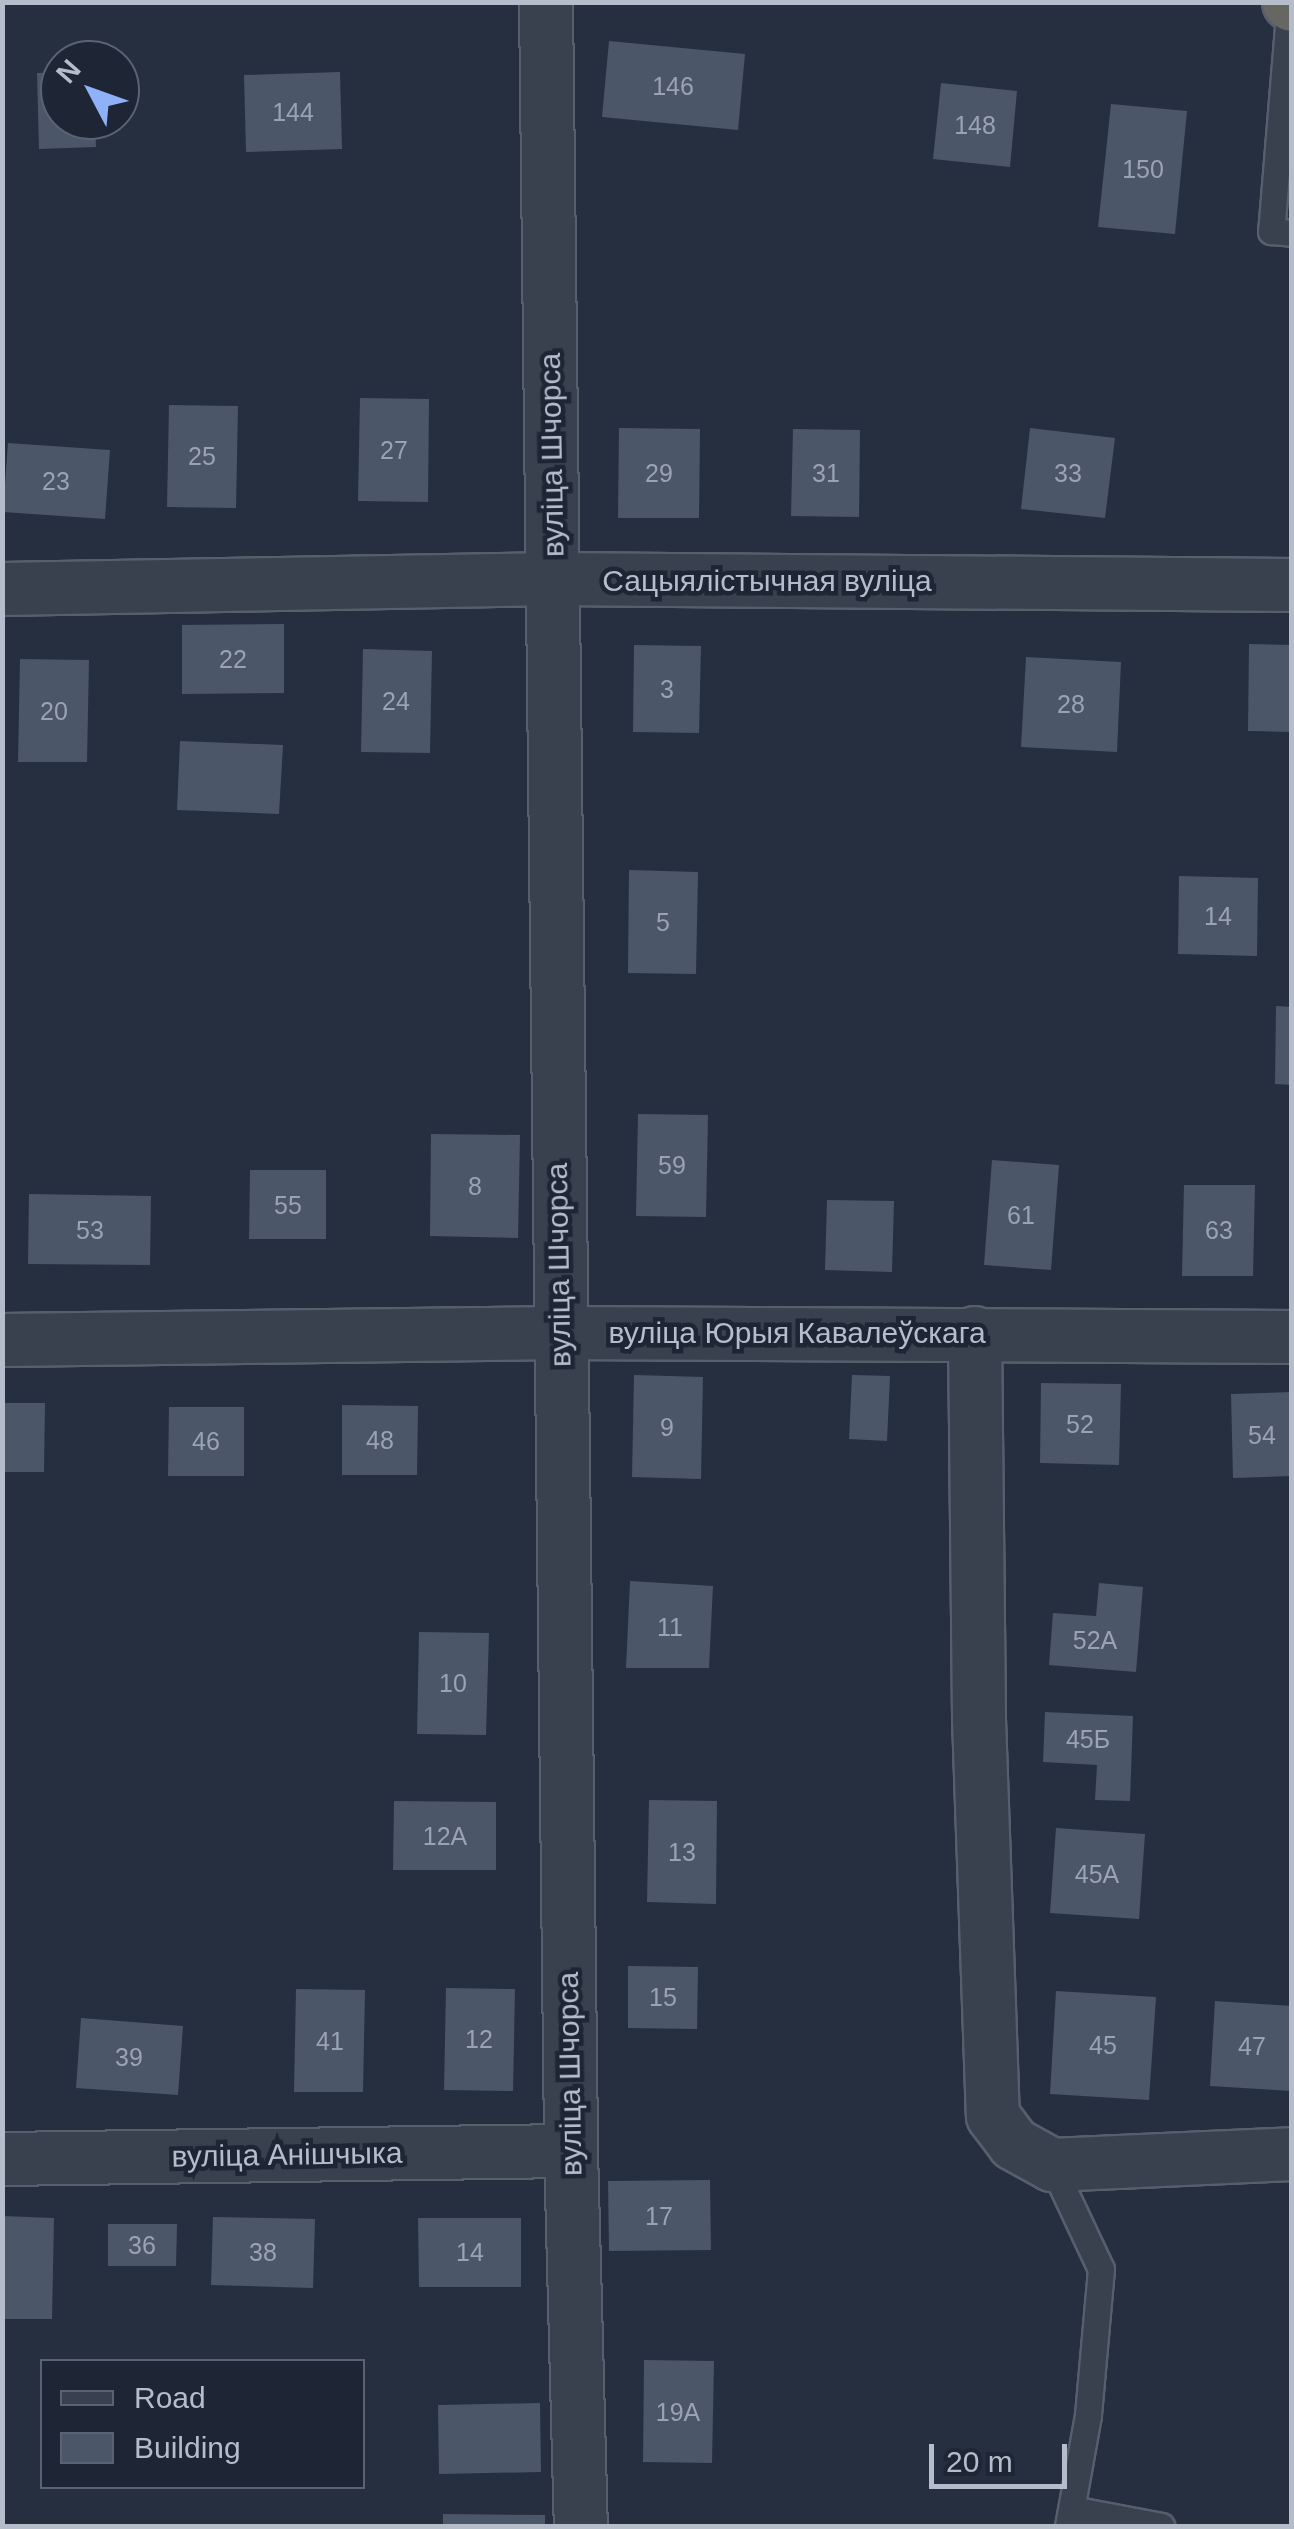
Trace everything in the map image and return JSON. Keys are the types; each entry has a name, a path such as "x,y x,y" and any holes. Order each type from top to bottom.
{"street":[{"name":"вуліца Шчорса","path":"546,2 571,2151 581,2526"},
{"name":"Сацыялістычная вуліца","path":"2,589 554,580 1292,585"},
{"path":"975,1333 979,1719 992,2116 1014,2144 1052,2165 1292,2154"},
{"name":"вуліца Юрыя Кавалеўскага","path":"2,1340 560,1334 1292,1336"},
{"name":"вуліца Анішчыка","path":"2,2159 571,2151"}],"lane":[{"path":"1291,2 1271,231 1292,233"},
{"path":"1052,2165 1102,2268 1088,2415 1070,2518 1161,2526"}],"building":[{"path":"609,41 745,54 738,130 602,117"},
{"path":"340,72 342,149 246,152 244,75"},
{"path":"40,73 40,140 96,140 96,147 39,149"},
{"path":"941,83 1017,91 1010,167 933,159"},
{"path":"1111,104 1187,111 1175,234 1098,227"},
{"path":"360,398 429,399 428,502 358,501"},
{"path":"169,405 238,406 236,508 167,507"},
{"path":"619,428 700,429 699,518 618,518"},
{"path":"1030,428 1115,438 1105,518 1021,509"},
{"path":"793,429 860,430 859,517 791,516"},
{"path":"8,443 110,450 105,519 3,512"},
{"path":"284,624 284,693 182,694 182,625"},
{"path":"1249,644 1292,645 1292,732 1248,731"},
{"path":"634,645 701,646 699,733 633,732"},
{"path":"363,649 432,651 430,753 361,752"},
{"path":"1026,657 1121,662 1117,752 1021,747"},
{"path":"20,659 89,660 87,762 18,762"},
{"path":"180,741 283,745 279,814 177,810"},
{"path":"629,870 698,872 696,974 628,973"},
{"path":"1179,876 1258,878 1257,956 1178,954"},
{"path":"1276,1006 1292,1007 1292,1085 1275,1084"},
{"path":"638,1114 708,1115 706,1217 636,1216"},
{"path":"431,1134 520,1135 518,1238 430,1236"},
{"path":"992,1160 1059,1165 1051,1270 984,1265"},
{"path":"250,1170 326,1170 326,1239 249,1239"},
{"path":"1184,1185 1255,1185 1253,1276 1182,1276"},
{"path":"29,1194 151,1196 150,1265 28,1264"},
{"path":"827,1200 894,1201 892,1272 825,1270"},
{"path":"634,1375 703,1377 701,1479 632,1477"},
{"path":"852,1375 890,1376 887,1441 849,1439"},
{"path":"1041,1383 1121,1384 1119,1465 1040,1463"},
{"path":"1292,1392 1292,1476 1233,1478 1231,1394"},
{"path":"2,1403 45,1403 44,1472 2,1472"},
{"path":"342,1405 418,1406 417,1475 342,1475"},
{"path":"169,1407 244,1407 244,1476 168,1476"},
{"path":"630,1581 713,1586 709,1668 626,1668"},
{"path":"1099,1583 1143,1587 1136,1672 1049,1665 1053,1613 1096,1616"},
{"path":"419,1632 489,1633 486,1735 417,1734"},
{"path":"1045,1712 1133,1716 1130,1801 1095,1800 1097,1765 1043,1762"},
{"path":"649,1800 717,1801 716,1904 647,1902"},
{"path":"394,1801 496,1802 496,1870 393,1870"},
{"path":"1056,1828 1145,1834 1139,1919 1050,1913"},
{"path":"628,1966 698,1967 697,2029 628,2028"},
{"path":"446,1988 515,1989 513,2091 444,2090"},
{"path":"296,1989 365,1990 363,2092 294,2092"},
{"path":"1056,1991 1156,1997 1149,2100 1050,2094"},
{"path":"1215,2001 1292,2006 1292,2091 1210,2086"},
{"path":"81,2018 183,2026 178,2095 76,2088"},
{"path":"710,2180 711,2250 609,2251 608,2181"},
{"path":"2,2216 54,2218 52,2319 2,2319"},
{"path":"213,2217 315,2219 313,2288 211,2285"},
{"path":"418,2218 521,2218 521,2287 419,2287"},
{"path":"108,2224 177,2224 176,2266 108,2266"},
{"path":"644,2360 714,2361 712,2463 643,2462"},
{"path":"540,2403 541,2472 439,2474 438,2405"},
{"path":"443,2514 545,2515 545,2526 443,2526"}]}
